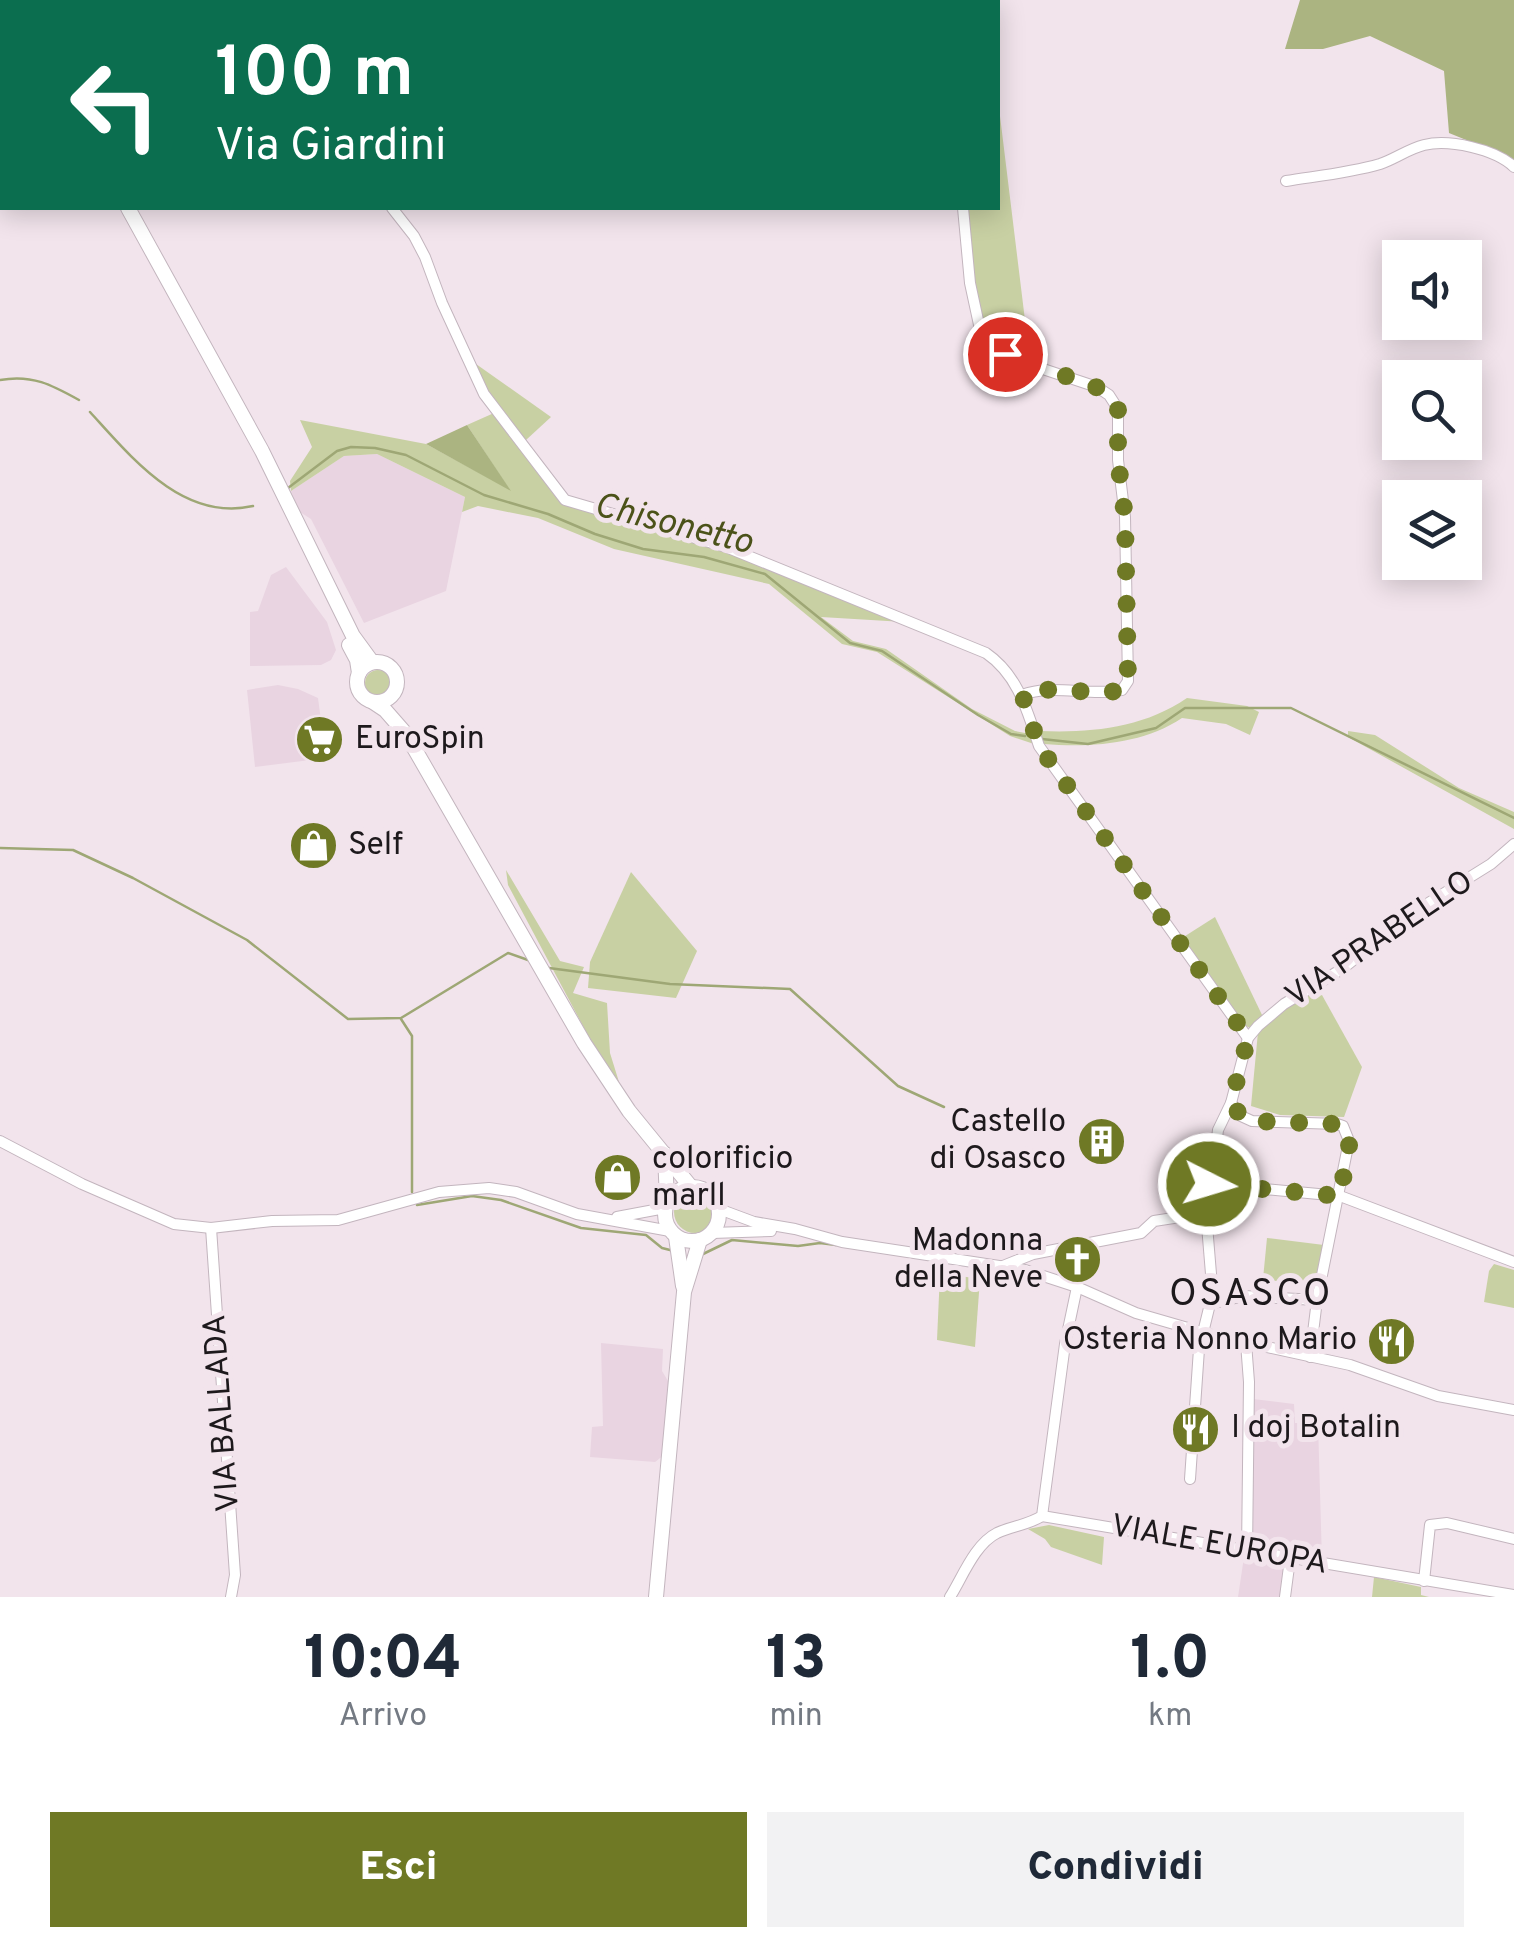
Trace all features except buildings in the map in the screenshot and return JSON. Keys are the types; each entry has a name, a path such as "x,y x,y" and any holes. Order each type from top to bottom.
{"main road":[{"path":"129,210 262,451 354,636 372,662 391,666 406,734"},
{"path":"245,423 357,660 360,692 385,710 406,734 584,1043 629,1112 692,1186 712,1195 720,1218 706,1237 684,1292"},
{"path":"359,674 372,662"},
{"path":"373,702 392,697 398,685"},
{"path":"656,1597 684,1292 666,1205 664,1153"},
{"path":"666,1205 677,1191 692,1186"},
{"path":"673,1234 684,1240 706,1237"}],"street":[{"path":"1286,182 1379,164 1410,150 1442,143 1490,153 1514,167"},
{"path":"394,210 425,257 484,394 565,500 726,547 986,653 1004,666 1022,694 1039,746 1248,1038 1231,1103 1218,1130 1209,1184 1206,1214 1212,1286 1202,1332 1190,1478"},
{"path":"963,210 970,283 981,334 990,344 1019,360 1096,387 1109,395 1118,409 1118,460 1126,534 1128,681 1122,690 1109,693 1035,690 1022,694"},
{"name":"VIA PRABELLO","path":"1248,1038 1284,1004 1342,969 1386,932 1491,864 1514,844"},
{"path":"1231,1103 1241,1116 1252,1121 1342,1126 1350,1140 1317,1300 1310,1357"},
{"path":"0,1141 82,1184 174,1224 211,1228 338,1220 440,1192 489,1188 516,1192 577,1214 673,1234"},
{"path":"1209,1184 1340,1196 1514,1262"},
{"path":"606,1220 666,1205"},
{"path":"719,1209 754,1222 890,1251 1003,1266 1202,1332 1350,1365 1438,1396 1514,1410"},
{"path":"1003,1266 1033,1254 1141,1233 1154,1221 1206,1214"},
{"name":"VIA BALLADA","path":"211,1228 235,1575 231,1597"},
{"path":"706,1237 750,1230 814,1235"},
{"path":"950,1597 994,1534 1032,1523 1042,1516 1065,1344 1077,1288"},
{"path":"1210,1304 1244,1296 1317,1300"},
{"path":"1246,1343 1246,1552"},
{"name":"VIALE EUROPA","path":"1042,1516 1514,1595"},
{"path":"1424,1581 1430,1524 1447,1523 1514,1539"},
{"path":"1285,1597 1290,1558"}],"shaded area":[{"path":"377,454 465,497 446,591 364,623 311,519 300,512 291,491 344,456"},
{"path":"286,567 327,622 336,650 331,660 321,665 250,666 250,612 258,611 271,575"},
{"path":"278,685 318,698 326,758 255,767 247,690"},
{"path":"601,1343 663,1349 662,1371 671,1386 664,1455 655,1462 590,1457 592,1427 603,1426"},
{"path":"1253,1399 1294,1404 1295,1423 1318,1423 1322,1561 1250,1548"},
{"path":"1244,1557 1286,1562 1282,1597 1238,1597"}],"green space":[{"path":"1300,0 1514,0 1514,162 1449,133 1444,71 1370,36 1323,49 1285,49"},
{"path":"1000,116 1030,361 994,345 977,319 965,210 1000,210"},
{"path":"476,364 551,417 526,440 519,439 485,390"},
{"path":"494,413 556,497 624,524 727,551 904,622 821,617 853,641 886,649 972,709 1015,731 1030,734 1034,744 1010,736 877,652 842,644 769,584 614,549 538,518 478,506 462,512 465,497 377,454 344,456 291,491 290,481 312,447 300,420 426,444 509,489 467,425"},
{"path":"467,425 511,491 426,444"},
{"path":"378,670 387,674 391,683 387,692 378,696 369,692 365,683 369,674"},
{"path":"1187,698 1247,706 1259,712 1250,735 1226,724 1182,718 1151,734 1098,744 1044,744 1040,731 1079,731 1135,722"},
{"path":"1348,731 1375,735 1459,788 1514,812 1514,829 1348,737"},
{"path":"506,870 560,961 584,967 573,993 607,1003 610,1053 619,1082 592,1043 508,885"},
{"path":"631,872 697,951 676,998 588,988 590,962"},
{"path":"1215,917 1263,1017 1250,1028 1182,938"},
{"path":"1317,986 1362,1067 1344,1117 1280,1115 1251,1106 1258,1032 1286,1006"},
{"path":"695,1191 710,1197 716,1212 710,1227 695,1233 680,1227 674,1212 680,1197"},
{"path":"1267,1238 1324,1245 1315,1287 1263,1279"},
{"path":"1494,1264 1514,1270 1514,1308 1484,1302 1489,1271"},
{"path":"940,1273 980,1279 975,1347 937,1340"},
{"path":"1049,1525 1104,1537 1102,1565 1051,1547 1028,1529"},
{"path":"1374,1577 1421,1587 1421,1595 1429,1597 1372,1597"}],"waterway":[{"name":"Chisonetto","path":"0,380 22,378 41,382 79,400"},
{"name":"Chisonetto","path":"90,412 142,466 182,495 204,505 253,506"},
{"name":"Chisonetto","path":"288,488 337,451 375,448 406,455 484,495 548,514 595,534 643,549 704,557 765,574 850,643 882,651 978,715 1011,734 1025,736"},
{"name":"Chisonetto","path":"1042,739 1088,744 1156,728 1185,708 1291,708 1514,818"},
{"name":"Chisonetto","path":"0,848 73,850 133,878 247,940 348,1019 401,1018 508,953 528,960"},
{"name":"Chisonetto","path":"549,968 670,984 790,989 898,1086 944,1107"},
{"path":"401,1019 412,1036 412,1192"},
{"path":"417,1205 472,1196 501,1200 581,1228 646,1235 662,1248 674,1251"},
{"path":"703,1254 732,1240 836,1245"},
{"path":"977,1268 1024,1281"}],"place":[{"name":"EuroSpin","path":"320,740"},
{"name":"Self","path":"313,846"},
{"name":"Castello di Osasco","path":"1101,1141"},
{"name":"colorificio marll","path":"617,1178"},
{"name":"Madonna della Neve","path":"1078,1260"},
{"name":"Osteria Nonno Mario","path":"1392,1341"},
{"name":"I doj Botalin","path":"1196,1429"}],"district":[{"name":"OSASCO","path":"1251,1295"}],"route":[{"path":"1005,354 1096,387 1109,395 1118,409 1118,460 1125,517 1128,681 1122,690 1109,693 1035,690 1022,694 1039,746 1248,1038 1231,1103 1241,1116 1252,1121 1337,1124 1350,1140 1340,1196 1209,1184"}]}
